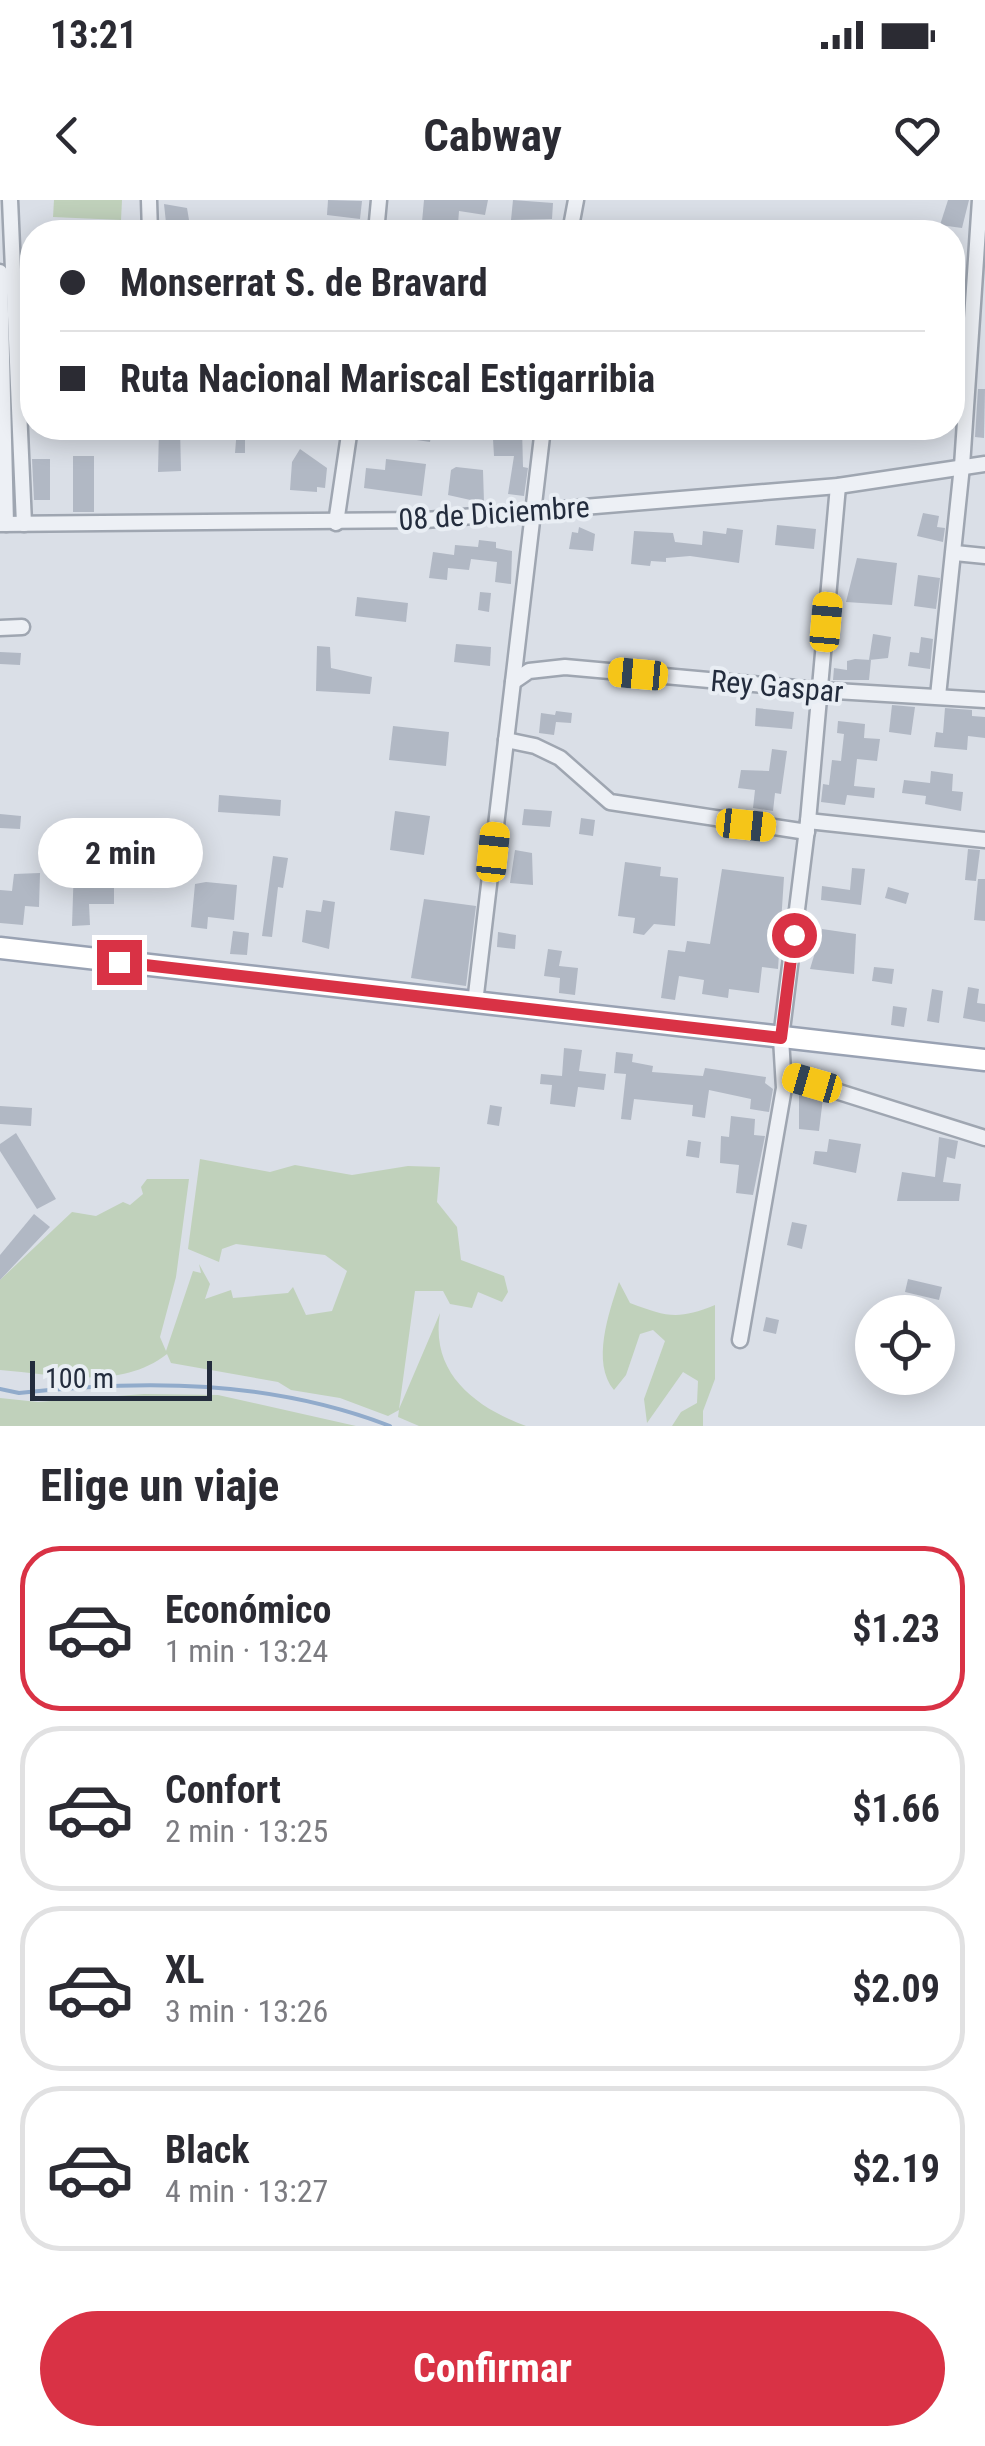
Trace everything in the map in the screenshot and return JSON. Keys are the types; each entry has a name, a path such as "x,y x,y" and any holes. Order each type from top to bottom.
{"main road":[{"path":"0,948 985,1060"}],"street":[{"path":"3,524 13,380 10,200"},
{"path":"965,436 980,284 980,200"},
{"path":"0,272 24,524"},
{"path":"336,523 348,440"},
{"path":"475,1003 542,440"},
{"path":"938,696 965,440"},
{"name":"08 de Diciembre","path":"3,524 336,523 838,486 985,464"},
{"path":"740,1340 786,1076 781,1038 808,826 838,486"},
{"path":"955,553 985,556"},
{"path":"0,628 22,627"},
{"name":"Rey Gaspar","path":"512,682 529,670 565,667 985,700"},
{"path":"506,740 535,746 560,758 610,802 808,826 985,840"},
{"path":"786,1076 985,1138"}],"green space":[{"path":"54,200 122,200 121,220 53,217"},
{"path":"200,1159 270,1172 295,1165 352,1175 408,1166 440,1167 437,1202 457,1227 461,1260 504,1276 508,1292 502,1302 478,1292 472,1308 450,1304 443,1291 415,1291 399,1409 440,1313 442,1353 460,1385 490,1409 526,1426 419,1426 398,1417 399,1410 388,1416 340,1398 291,1390 278,1382 171,1363 167,1354 129,1373 108,1376 0,1370 0,1280 72,1212 96,1216 123,1202 130,1205 143,1194 141,1187 147,1179 189,1179 176,1277 160,1337 166,1351 193,1271 201,1273 199,1264 210,1284 205,1299 231,1290 233,1298 288,1293 293,1287 306,1315 332,1311 347,1271 325,1255 236,1244 222,1249 219,1262 188,1249"},
{"path":"619,1282 630,1303 663,1314 682,1315 715,1305 715,1379 703,1411 703,1426 672,1426 681,1412 697,1403 698,1381 683,1372 647,1423 644,1399 665,1341 653,1330 640,1334 626,1375 614,1390 607,1379 604,1337"},
{"path":"144,1394 218,1395 356,1426 0,1426 0,1398 38,1402"}],"building":[{"path":"328,200 362,201 360,219 327,215"},
{"path":"424,200 488,200 485,215 459,211 458,220 422,220"},
{"path":"513,200 553,203 552,219 511,220"},
{"path":"948,200 969,200 964,220 942,220"},
{"path":"164,204 187,208 189,220 166,220"},
{"path":"978,389 985,389 984,438 975,437"},
{"path":"159,440 180,440 181,471 158,472"},
{"path":"236,440 245,440 245,453 235,453"},
{"path":"493,440 522,440 523,467 528,468 524,496 508,494 514,456 494,456"},
{"path":"300,449 327,468 325,488 317,487 317,492 290,490 292,462"},
{"path":"73,456 94,456 94,512 73,512"},
{"path":"32,459 50,459 50,500 34,500"},
{"path":"386,459 426,464 422,496 364,488 366,468 385,470"},
{"path":"451,470 483,470 484,503 448,495"},
{"path":"923,513 939,516 937,527 945,528 943,542 917,536"},
{"path":"777,525 816,529 814,549 775,545"},
{"path":"579,527 595,534 593,551 569,549 572,532 578,533"},
{"path":"727,528 743,530 739,563 690,556 651,561 650,566 631,564 634,531 673,533 675,542 702,545 703,531 726,534"},
{"path":"479,540 496,542 496,548 512,551 511,584 495,582 497,562 471,559 469,570 448,568 447,580 429,578 433,552 454,555 455,545 478,547"},
{"path":"857,558 897,563 892,605 846,602"},
{"path":"918,575 940,578 936,609 914,606"},
{"path":"480,592 491,593 489,612 478,610"},
{"path":"357,597 408,603 406,622 355,616"},
{"path":"873,634 891,637 888,658 869,660"},
{"path":"921,637 933,639 930,669 908,666 910,652 919,653"},
{"path":"456,644 491,647 490,666 454,662"},
{"path":"317,646 330,647 331,668 372,677 370,694 316,691"},
{"path":"0,652 21,653 20,665 0,664"},
{"path":"871,660 869,680 833,680 834,668 847,670 847,661"},
{"path":"892,705 915,707 911,735 889,732"},
{"path":"756,708 794,712 792,729 755,726"},
{"path":"945,708 972,710 972,716 985,717 985,738 968,736 967,750 934,747 936,732 943,733"},
{"path":"556,711 572,713 571,723 556,722 554,735 539,733 541,713 555,715"},
{"path":"838,721 865,724 864,738 880,739 877,761 857,759 854,786 875,788 874,798 847,795 845,805 821,802 823,784 829,785 832,760 841,761 844,734 837,733"},
{"path":"393,726 449,732 446,766 389,760"},
{"path":"772,749 787,751 781,794 775,793 773,811 753,808 755,790 738,788 741,770 769,771"},
{"path":"931,771 953,774 952,791 963,792 961,811 925,804 926,796 902,793 904,780 930,783"},
{"path":"219,795 281,800 280,816 218,812"},
{"path":"524,809 552,811 550,827 522,825"},
{"path":"395,811 430,816 424,855 390,850"},
{"path":"0,814 21,816 20,829 0,828"},
{"path":"581,818 595,820 593,836 579,834"},
{"path":"106,829 117,829 118,856 107,856"},
{"path":"968,849 980,850 976,881 965,880"},
{"path":"515,850 532,853 533,885 510,883"},
{"path":"273,856 288,858 283,888 278,887 272,937 262,936"},
{"path":"625,862 661,867 660,876 678,878 675,926 654,924 644,935 633,933 635,918 618,916"},
{"path":"107,864 108,876 114,876 114,904 89,904 90,925 72,926 74,865"},
{"path":"852,868 865,869 861,905 821,900 822,886 850,890"},
{"path":"722,869 784,877 778,969 762,967 759,993 729,989 728,998 702,994 704,980 679,976 675,1000 661,998 668,950 685,952 687,941 710,944"},
{"path":"40,873 39,907 25,906 23,925 0,923 0,890 12,891 14,874"},
{"path":"978,879 985,879 985,921 974,920"},
{"path":"195,884 237,885 234,920 208,917 207,929 191,927"},
{"path":"888,887 909,893 906,904 885,898"},
{"path":"424,899 476,906 466,986 411,978"},
{"path":"323,900 335,902 329,949 302,942 306,910 321,912"},
{"path":"822,929 856,934 854,974 810,969"},
{"path":"233,931 249,933 247,955 230,954"},
{"path":"498,932 516,935 515,949 497,947"},
{"path":"548,949 562,951 559,966 578,968 575,995 559,993 560,978 544,976"},
{"path":"874,967 894,969 892,984 872,981"},
{"path":"968,987 979,989 977,1003 985,1004 985,1022 963,1018"},
{"path":"932,989 943,991 939,1023 927,1021"},
{"path":"893,1006 907,1008 904,1027 891,1025"},
{"path":"564,1048 582,1050 579,1071 606,1074 604,1090 578,1087 575,1107 550,1104 552,1085 540,1084 541,1074 562,1076"},
{"path":"616,1052 633,1054 632,1062 653,1066 652,1072 703,1076 705,1068 766,1077 765,1083 773,1089 769,1112 750,1109 751,1099 709,1090 705,1118 692,1116 693,1105 634,1099 631,1120 621,1119 626,1074 614,1073"},
{"path":"799,1095 823,1098 819,1131 799,1129"},
{"path":"490,1105 502,1107 499,1126 487,1124"},
{"path":"0,1106 32,1108 31,1126 0,1124"},
{"path":"731,1116 755,1119 754,1135 765,1136 753,1195 736,1193 739,1165 720,1163 721,1136 729,1137"},
{"path":"16,1133 56,1199 37,1209 0,1151 0,1144"},
{"path":"939,1137 958,1141 955,1159 947,1157 943,1182 961,1184 959,1201 897,1201 902,1172 935,1177"},
{"path":"829,1139 861,1144 856,1173 813,1164 815,1151 827,1152"},
{"path":"688,1140 701,1142 699,1158 686,1156"},
{"path":"34,1214 50,1227 0,1280 0,1255"},
{"path":"792,1222 807,1225 802,1249 787,1245"},
{"path":"908,1279 942,1287 940,1295 905,1292"},
{"path":"766,1317 779,1320 776,1334 763,1331"}],"waterway":[{"path":"0,1389 19,1393 113,1386 207,1387 299,1399 390,1426"}],"route":[{"path":"119,962 781,1038 794,935"}]}
